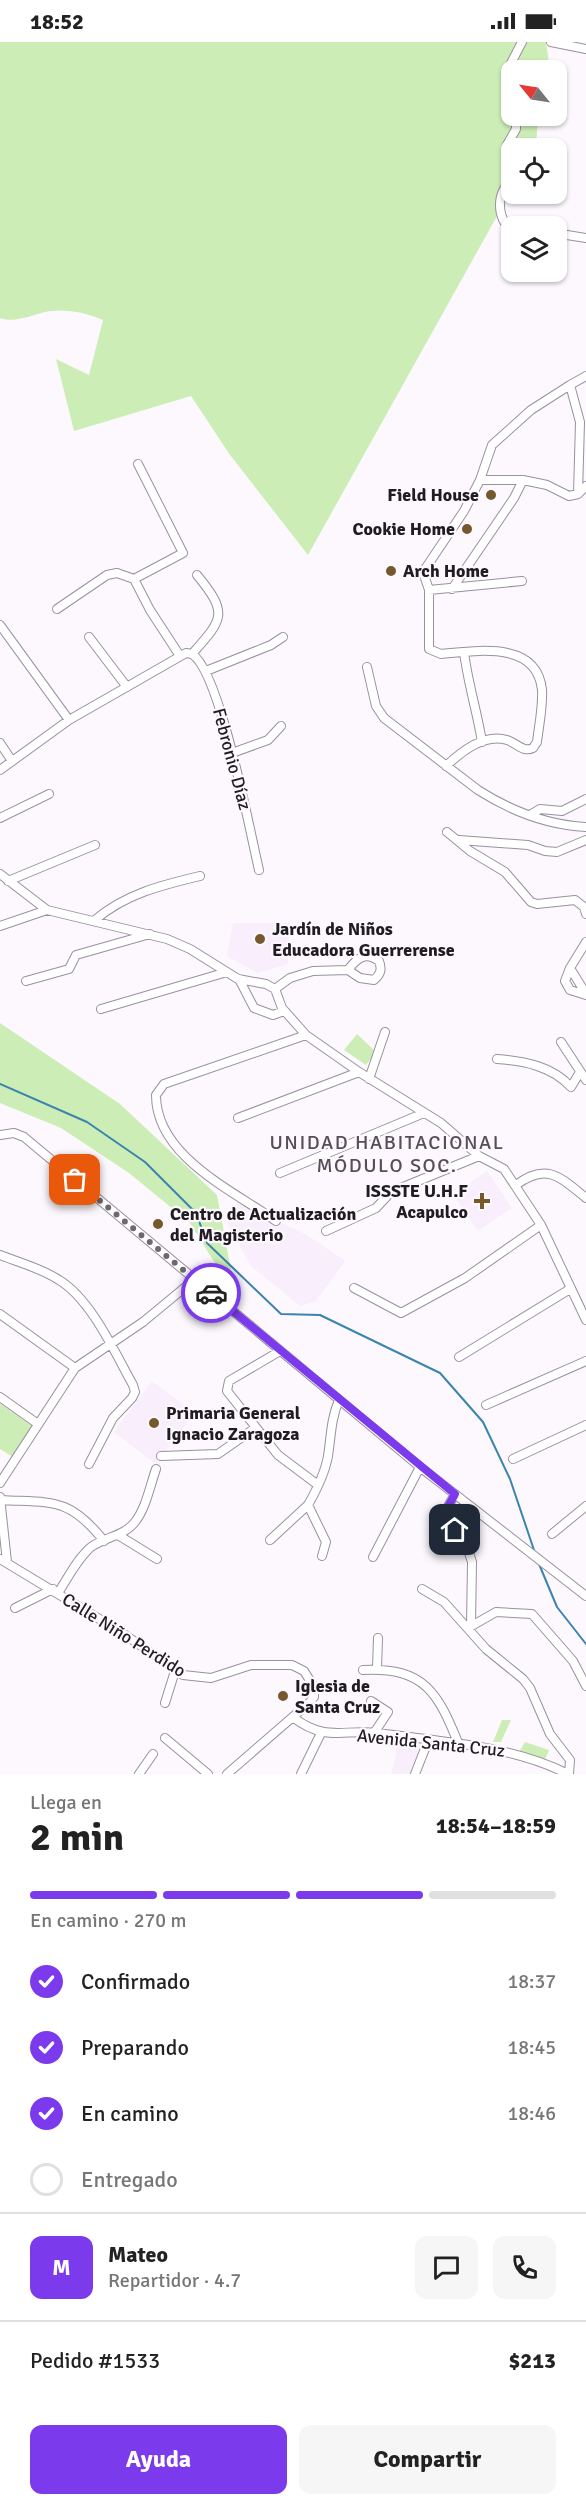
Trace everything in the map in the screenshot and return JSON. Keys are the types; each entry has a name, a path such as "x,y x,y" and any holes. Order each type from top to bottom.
{"street":[{"path":"513,60 522,42"},
{"path":"551,42 586,49"},
{"path":"501,201 502,216"},
{"path":"567,235 586,238"},
{"path":"446,766 461,752 482,742 500,738 523,749 534,748 537,742 542,691 533,667 516,654 464,652 441,654 429,650 429,590 423,572 464,511 480,480 492,445 506,430 586,376"},
{"path":"570,385 580,422 578,494"},
{"path":"134,579 183,553 138,464"},
{"path":"480,480 523,480 546,485 569,496 578,494 586,486"},
{"path":"452,589 514,498 523,480"},
{"path":"57,609 107,575 117,573 134,579 150,610 180,656"},
{"path":"0,770 69,720 180,656 186,653 192,654 216,625 219,616 212,593 197,575"},
{"path":"429,590 522,581"},
{"path":"0,625 69,720"},
{"path":"89,637 127,687"},
{"path":"206,672 271,645 283,637"},
{"path":"464,652 470,695 476,705 482,742"},
{"name":"Febronio Díaz","path":"192,654 206,672 232,753 259,870"},
{"path":"367,667 376,706 384,718 446,766 495,800 546,822 586,827"},
{"path":"232,753 268,740 281,726"},
{"path":"0,743 12,761"},
{"path":"0,818 49,794"},
{"path":"530,815 540,809 562,811 586,799"},
{"path":"447,832 470,851 505,872 531,902 537,904 575,900 584,907 586,915"},
{"path":"459,840 528,845 545,851 557,852 586,840"},
{"path":"8,881 95,845"},
{"path":"0,874 47,910 151,934 190,949 238,979 266,984 275,989 284,1011 306,1035 458,1136 479,1156 504,1169 541,1225 586,1320"},
{"path":"95,920 125,899 161,886 200,876"},
{"path":"0,926 47,910"},
{"path":"26,981 69,969 76,955 151,934"},
{"path":"586,942 565,981 570,990 586,995"},
{"path":"275,989 300,974 348,970"},
{"path":"101,1009 227,972"},
{"path":"238,979 254,1008 273,1015 284,1011"},
{"path":"369,1079 385,1032"},
{"path":"276,1221 181,1153 158,1120 156,1095 164,1084 306,1035"},
{"path":"497,1059 542,1067 560,1075 571,1087 583,1076 561,1042"},
{"path":"238,1118 359,1072"},
{"path":"280,1173 424,1113"},
{"path":"1,1138 14,1133 24,1137 420,1467 586,1596"},
{"path":"326,1231 376,1208 391,1192 479,1156"},
{"path":"516,1185 528,1176 550,1173 560,1176 586,1198"},
{"path":"354,1288 401,1313 465,1278 541,1225"},
{"path":"0,1255 39,1269 67,1285 79,1297 110,1345 135,1392 113,1418 89,1464"},
{"path":"0,1483 75,1368 143,1323 195,1279"},
{"path":"459,1357 570,1289"},
{"path":"0,1314 75,1368"},
{"path":"280,1351 229,1381 226,1386 255,1428 279,1456 318,1485"},
{"path":"486,1405 586,1361"},
{"path":"0,1397 38,1424"},
{"path":"270,1540 308,1506 328,1459 333,1411 339,1400"},
{"path":"513,1459 586,1425"},
{"path":"161,1456 218,1454 255,1428"},
{"path":"373,1557 420,1467"},
{"path":"15,1608 55,1591 84,1555 133,1525 140,1516 156,1469"},
{"path":"455,1494 445,1512 466,1547 472,1562 469,1627"},
{"path":"0,1496 3,1561"},
{"path":"1,1500 69,1507 80,1514 104,1541"},
{"path":"308,1506 326,1542 322,1556"},
{"path":"552,1534 586,1506"},
{"path":"118,1535 158,1559"},
{"name":"Calle Niño Perdido","path":"3,1561 122,1632 176,1671 190,1678 201,1679 252,1665 298,1667 304,1671 315,1692 310,1702 294,1718"},
{"path":"422,1589 444,1602 530,1688 544,1722 570,1760 568,1774"},
{"path":"469,1627 496,1612 532,1614 573,1661 584,1682"},
{"path":"377,1669 378,1638"},
{"path":"363,1670 377,1669 405,1674 435,1694 459,1745"},
{"path":"165,1703 176,1671"},
{"path":"371,1701 387,1712 374,1733"},
{"path":"227,1774 294,1718"},
{"name":"Avenida Santa Cruz","path":"294,1718 321,1733 374,1733 513,1752 542,1761 568,1774"},
{"path":"301,1774 321,1733"},
{"path":"165,1738 208,1774"},
{"path":"415,1774 428,1741"},
{"path":"139,1774 153,1754"}],"shaded area":[{"name":"Jardín de Niños Educadora Guerrerense","path":"233,923 290,923 288,964 258,973 227,956"},
{"name":"ISSSTE U.H.F Acapulco","path":"487,1171 512,1208 478,1231 453,1194"},
{"path":"238,1203 307,1235 345,1261 316,1301 300,1306 251,1266 225,1219"},
{"name":"Primaria General Ignacio Zaragoza","path":"152,1381 194,1413 156,1464 114,1432"},
{"path":"420,1742 422,1750 414,1774 391,1774 396,1756 396,1744"}],"green space":[{"path":"0,42 546,42 549,60 501,60 501,126 537,126 537,138 501,138 501,204 504,204 308,555 230,455 191,396 74,431 56,359 89,375 103,320 64,311 51,311 12,320 0,318"},
{"path":"0,1023 120,1104 217,1195 236,1297 190,1223 129,1173 61,1128 0,1103"},
{"path":"357,1034 376,1052 366,1065 344,1050"},
{"path":"0,1404 32,1426 13,1457 0,1449"},
{"path":"502,1720 511,1720 501,1742 493,1742"},
{"path":"525,1742 549,1750 545,1760 519,1752"}],"waterway":[{"path":"0,1084 87,1122 145,1162 196,1213 207,1243 281,1314 320,1315 440,1373 483,1422 510,1479 535,1553"},
{"path":"539,1564 557,1607 586,1644"}],"way so far":[{"path":"75,1180 211,1293"}],"place":[{"name":"Field House","path":"491,495"},
{"name":"Cookie Home","path":"467,529"},
{"name":"Arch Home","path":"391,571"},
{"name":"Jardín de Niños Educadora Guerrerense","path":"260,939"},
{"name":"ISSSTE U.H.F Acapulco","path":"482,1201"},
{"name":"Centro de Actualización del Magisterio","path":"158,1224"},
{"name":"Primaria General Ignacio Zaragoza","path":"154,1423"},
{"name":"Iglesia de Santa Cruz","path":"283,1696"}],"district":[{"name":"UNIDAD HABITACIONAL MÓDULO SOC.","path":"387,1154"}],"route":[{"path":"211,1293 455,1494 446,1506 445,1512 455,1530"}]}
